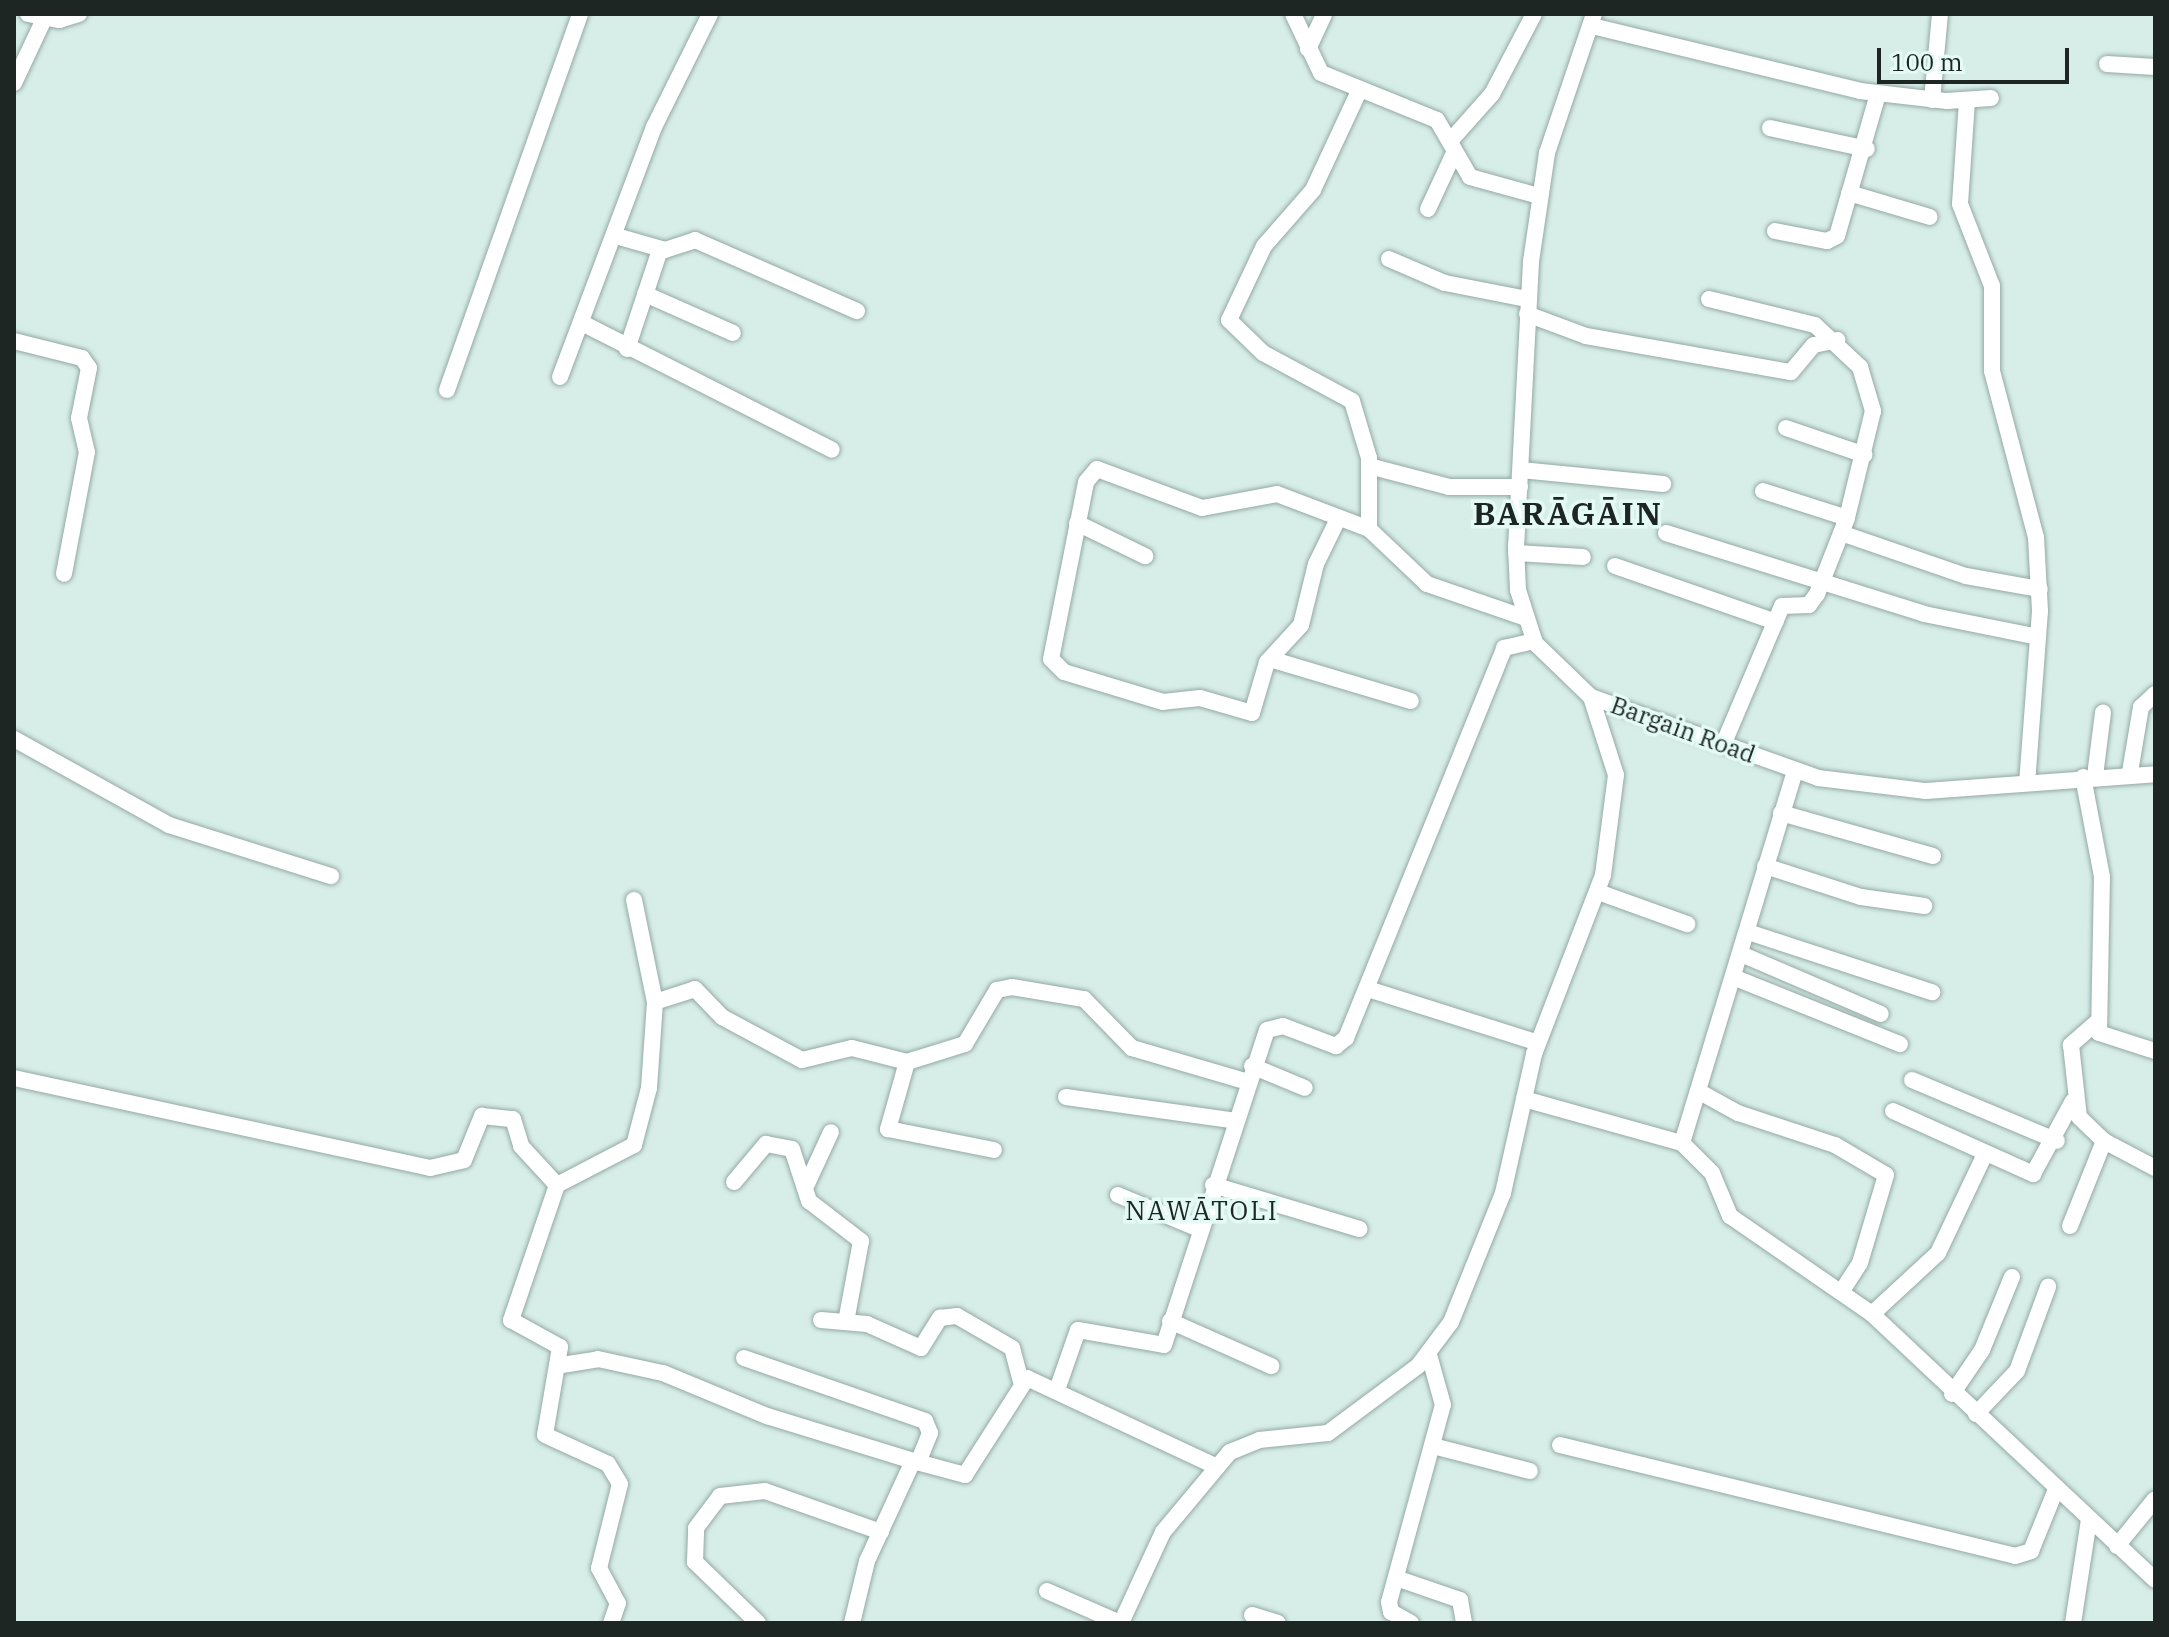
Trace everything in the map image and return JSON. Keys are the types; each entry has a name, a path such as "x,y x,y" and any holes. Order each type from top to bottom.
{"street":[{"path":"14,83 36,16 79,14"},
{"path":"447,390 580,14"},
{"path":"560,377 616,236 654,127 710,14"},
{"path":"1293,14 1307,51 1321,73 1437,120 1470,177 1539,196"},
{"path":"1307,51 1324,14"},
{"path":"1428,209 1453,146 1492,94 1534,14"},
{"path":"1932,100 1940,14"},
{"path":"1593,20 1878,94 1932,100 1991,98"},
{"name":"Bargain Road","path":"1593,20 1555,125 1539,196 1527,306 1516,553 1523,617 1534,641 1591,697 1795,771 1914,790 2027,783 2130,772 2155,774"},
{"path":"2107,64 2155,67"},
{"path":"1360,89 1313,190 1264,246 1229,320 1263,353 1352,401 1369,466 1369,529"},
{"path":"1775,231 1833,240 1867,149 1878,94"},
{"path":"1967,101 1960,204 1992,286 1992,371 2026,488 2040,589 2027,783"},
{"path":"1770,128 1867,149"},
{"path":"1849,193 1930,217"},
{"path":"616,236 660,250 695,240 857,311"},
{"path":"627,349 660,250"},
{"path":"1389,259 1445,283 1527,306 1586,336 1791,372 1814,345 1837,340"},
{"path":"645,294 733,333"},
{"path":"1709,299 1788,314 1837,340 1860,367 1868,390 1873,428 1824,579 1809,605 1786,602 1723,745"},
{"path":"582,323 627,349 832,450"},
{"path":"14,341 82,358 89,368 79,418 87,452 64,574"},
{"path":"1786,428 1865,455"},
{"path":"1369,466 1449,487 1521,478 1663,484"},
{"path":"1338,519 1316,564 1301,625 1270,659 1252,713 1200,698 1163,702 1055,667 1077,523 1086,482 1097,469 1202,508 1263,492 1369,529 1427,584 1523,617"},
{"path":"1763,491 1966,576 2040,589"},
{"path":"1077,523 1145,556"},
{"path":"1666,533 1824,579 1924,614 2038,637"},
{"path":"1516,553 1583,557"},
{"path":"1615,566 1776,622"},
{"path":"1058,1387 1078,1330 1161,1349 1250,1074 1274,1026 1342,1043 1368,989 1504,648 1534,641"},
{"path":"1270,659 1411,701"},
{"path":"2130,772 2141,707 2155,694"},
{"path":"1047,1591 1120,1623 1163,1532 1217,1467 1243,1444 1328,1433 1429,1355 1487,1239 1538,1043 1598,892 1616,775 1591,697"},
{"path":"2103,713 2089,776 2102,877 2097,1022 2106,1041 2155,1051"},
{"path":"15,742 169,825 331,876"},
{"path":"1682,1143 1795,771"},
{"path":"1781,813 1933,856"},
{"path":"1765,866 1861,897 1924,906"},
{"path":"1598,892 1687,924"},
{"path":"611,1623 618,1603 599,1568 620,1484 608,1464 545,1435 543,1417 562,1365 560,1347 511,1320 557,1185 634,1145 649,1088 655,1002 634,900"},
{"path":"1748,932 1932,992"},
{"path":"1741,954 1881,1014"},
{"path":"1733,977 1900,1044"},
{"path":"655,1002 703,991 722,1017 802,1060 852,1048 907,1062 965,1044 997,990 1012,987 1084,999 1132,1048 1305,1088"},
{"path":"1368,989 1538,1043"},
{"path":"1893,1111 2033,1174 2057,1141 2073,1101 2071,1045 2097,1022"},
{"path":"907,1062 888,1129 994,1150"},
{"path":"14,1078 430,1168 464,1160 482,1116 507,1115 521,1146 557,1185"},
{"path":"1912,1080 2057,1141"},
{"path":"1698,1091 1738,1113 1835,1145 1886,1175 1860,1263 1841,1292"},
{"path":"1066,1097 1236,1121"},
{"path":"1524,1099 1682,1143 1712,1173 1730,1216 1872,1314 1952,1394 2155,1580"},
{"path":"2073,1101 2104,1141 2155,1168"},
{"path":"804,1191 831,1132"},
{"path":"2070,1226 2104,1141"},
{"path":"734,1182 753,1151 777,1143 800,1159 804,1191 861,1241 846,1322"},
{"path":"1872,1314 1938,1253 1985,1154"},
{"path":"1213,1185 1360,1229"},
{"path":"1118,1195 1199,1229"},
{"path":"1952,1394 1982,1350 2012,1277"},
{"path":"1976,1414 2017,1371 2048,1287"},
{"path":"821,1320 846,1322 921,1348 940,1318 957,1316 1012,1348 1021,1381"},
{"path":"1170,1321 1271,1366"},
{"path":"1411,1623 1391,1612 1396,1578 1443,1405 1429,1355"},
{"path":"744,1358 925,1421 930,1433 881,1532 852,1623"},
{"path":"562,1365 598,1359 663,1373 767,1416 965,1475 1021,1381 1034,1377 1217,1467"},
{"path":"1560,1445 2015,1556 2031,1551 2056,1489"},
{"path":"1433,1446 1530,1471"},
{"path":"758,1623 695,1562 696,1528 720,1496 765,1491 881,1532"},
{"path":"2117,1546 2155,1499"},
{"path":"2073,1623 2089,1520"},
{"path":"1396,1578 1460,1600 1464,1623"},
{"path":"1252,1615 1278,1623"}],"district":[{"name":"BARĀGĀIN","path":"1568,513"},
{"name":"NAWĀTOLI","path":"1202,1211"}]}
